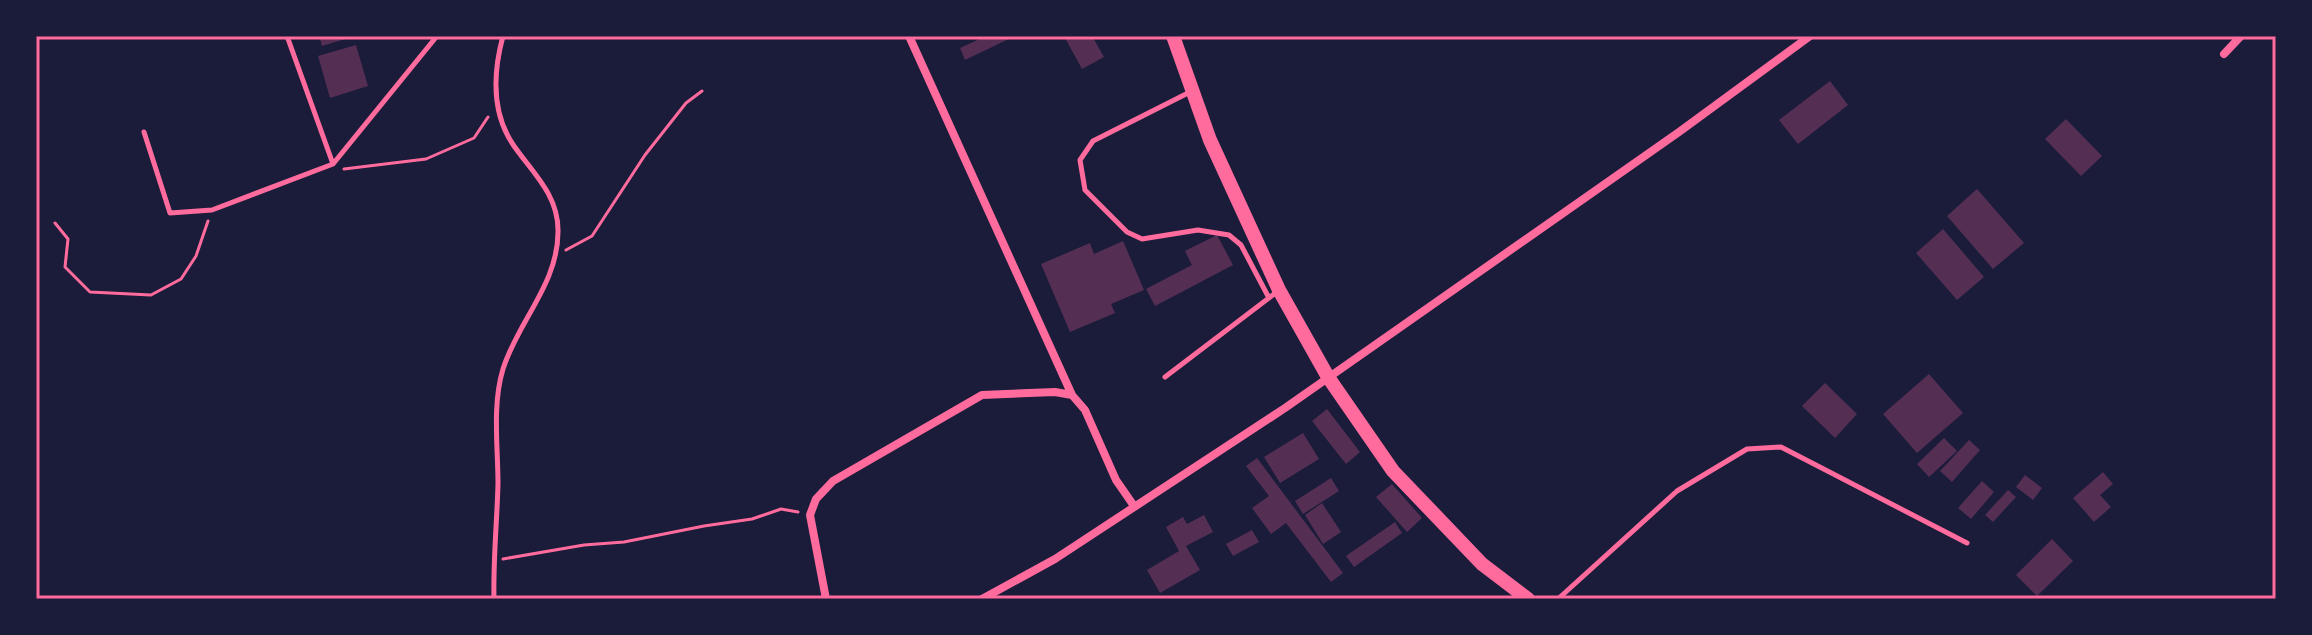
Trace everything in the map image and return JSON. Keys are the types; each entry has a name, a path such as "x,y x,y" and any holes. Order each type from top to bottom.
{"main road":[{"path":"1173,36 1210,140 1274,294 1393,471 1482,564 1528,599"}],"street":[{"path":"909,36 1072,395 1085,410 1116,480 1134,506"},
{"path":"982,599 1055,559 1285,408 1690,124 1810,36"},
{"path":"2224,54 2241,36"},
{"path":"826,599 810,515 816,499 833,481 982,395 1055,392 1072,395"}],"lane":[{"path":"287,36 333,164"},
{"path":"144,132 170,213 212,210 333,164 437,36"},
{"path":"494,599 498,392 511,348 545,286 558,254 554,206 547,191 506,134 497,104 495,72 503,36"},
{"path":"1165,377 1274,294 1241,245 1229,235 1198,230 1142,239 1127,232 1085,190 1080,160 1093,141 1193,91"},
{"path":"1558,599 1677,491 1747,449 1781,447 1967,543"}],"path":[{"path":"558,254 592,236 645,155 686,103 702,91"},
{"path":"333,164 343,169 426,159 474,138 497,104"},
{"path":"55,223 68,239 65,267 90,292 151,295 181,279 196,256 212,210"},
{"path":"493,561 752,519 781,509 810,515"}],"building":[{"path":"319,36 352,36 352,37 322,46"},
{"path":"986,36 1015,36 965,60 960,48"},
{"path":"1064,36 1092,36 1104,57 1082,69"},
{"path":"356,45 368,86 330,98 318,56"},
{"path":"1830,81 1848,105 1798,144 1779,120"},
{"path":"2066,119 2102,156 2081,176 2045,139"},
{"path":"1977,189 2024,243 1993,269 1947,216"},
{"path":"1943,229 1984,277 1957,300 1916,253"},
{"path":"1217,235 1233,265 1155,306 1146,289 1192,265 1185,251"},
{"path":"1123,241 1144,290 1111,304 1115,313 1070,332 1041,264 1090,243 1094,254"},
{"path":"1929,374 1963,413 1917,453 1883,414"},
{"path":"1825,383 1857,414 1835,438 1802,406"},
{"path":"1327,409 1360,452 1346,464 1312,421"},
{"path":"1303,433 1319,459 1280,483 1264,457"},
{"path":"1944,438 1957,451 1929,477 1917,464"},
{"path":"1969,440 1980,450 1952,482 1940,471"},
{"path":"1257,458 1343,573 1331,582 1286,523 1271,534 1252,508 1269,496 1246,466"},
{"path":"2103,472 2113,484 2100,495 2111,507 2094,522 2073,498"},
{"path":"2025,475 2042,488 2033,500 2016,487"},
{"path":"1331,478 1339,491 1303,514 1295,501"},
{"path":"1982,481 1994,492 1971,519 1958,508"},
{"path":"1392,484 1422,518 1407,532 1376,497"},
{"path":"2008,490 2016,497 1993,522 1985,515"},
{"path":"1322,503 1341,532 1323,544 1305,515"},
{"path":"1204,515 1213,532 1186,546 1200,570 1160,593 1147,570 1179,551 1166,527 1183,517 1187,524"},
{"path":"1395,522 1402,533 1354,567 1346,556"},
{"path":"1252,530 1259,542 1233,556 1226,544"},
{"path":"2052,539 2073,561 2037,596 2016,575"}]}
